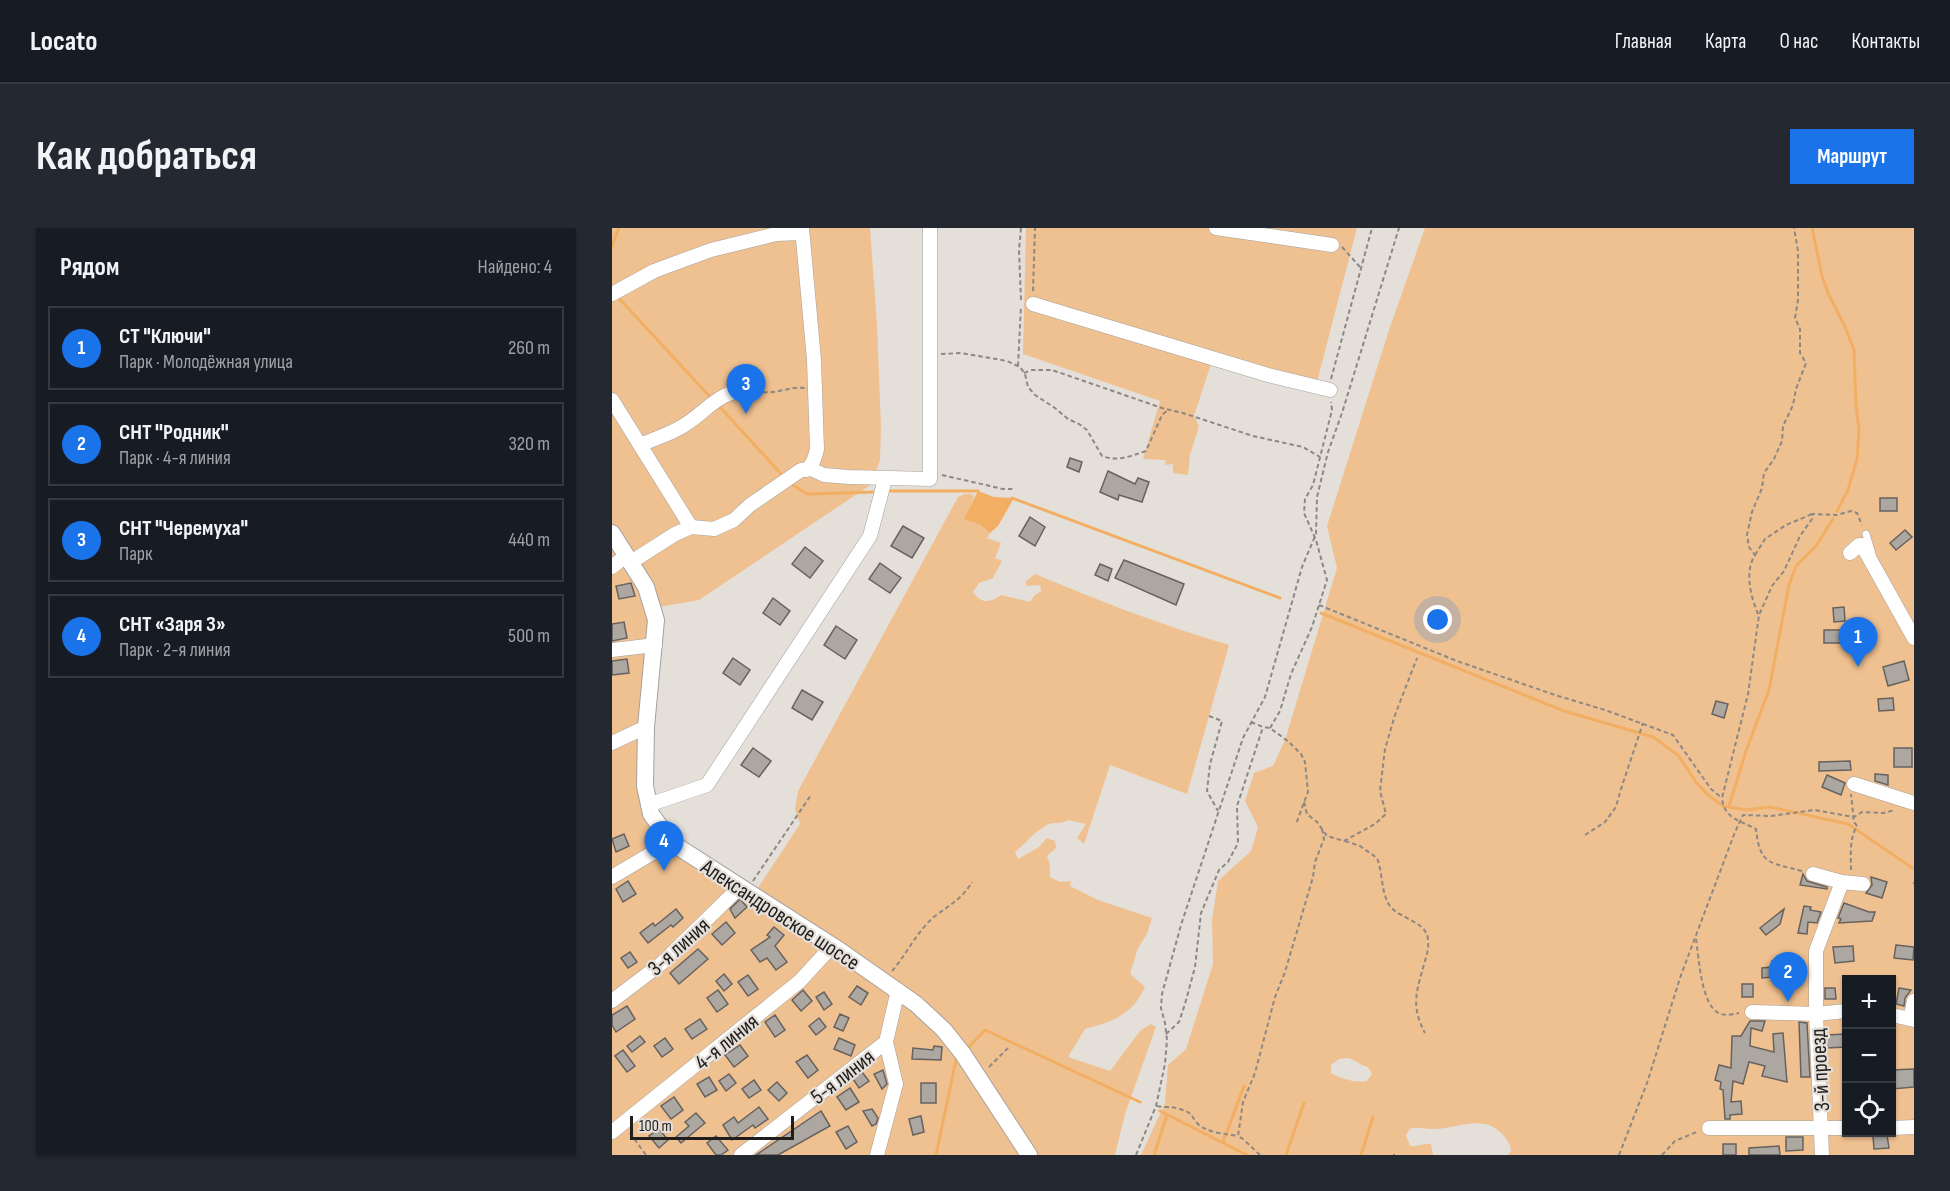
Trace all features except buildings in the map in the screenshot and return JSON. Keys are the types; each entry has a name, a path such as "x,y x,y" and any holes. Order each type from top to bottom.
{"street":[{"path":"612,567 691,527 714,529 734,520 750,505 794,474 806,470 811,469 825,475 930,478 930,228"},
{"path":"1216,228 1332,245"},
{"path":"612,294 654,271 711,250 776,234 802,231 815,390 817,449 815,459 806,470"},
{"path":"1033,304 1268,375 1330,390"},
{"path":"640,445 682,426 726,393 751,390"},
{"path":"612,400 691,527"},
{"path":"648,806 707,785 870,536 884,483"},
{"name":"Александровское шоссе","path":"612,533 646,587 656,620 646,727 645,786 651,814 670,842 832,946 916,1004 944,1030 1029,1155"},
{"path":"1850,553 1862,545 1914,638"},
{"path":"612,650 655,645"},
{"path":"612,743 646,727"},
{"path":"1855,784 1909,806"},
{"path":"612,877 670,842"},
{"path":"1813,874 1846,877 1863,884"},
{"name":"3-й проезд","path":"1822,1155 1816,1014 1816,951 1846,877"},
{"name":"3-я линия","path":"612,1001 662,963 744,889"},
{"name":"4-я линия","path":"613,1132 800,981 832,946"},
{"path":"877,1155 896,1084 886,1042 892,986"},
{"path":"1896,1016 1912,1019 1914,1001"},
{"path":"1752,1012 1816,1014 1842,1011"},
{"name":"5-я линия","path":"741,1155 886,1042"},
{"path":"1896,1128 1914,1127"},
{"path":"1709,1128 1842,1128"}],"lane":[{"path":"1866,534 1872,551 1874,568"}],"path":[{"path":"1018,366 1021,228"},
{"path":"1033,304 1035,228"},
{"path":"1270,728 1280,711 1327,580 1315,538 1317,497 1328,452 1400,228"},
{"path":"1755,555 1749,547 1747,536 1752,512 1762,488 1764,472 1774,459 1782,441 1783,426 1793,405 1796,389 1806,363 1800,353 1800,329 1795,318 1798,300 1798,251 1794,228"},
{"path":"1332,245 1344,248 1360,267"},
{"path":"931,352 961,353 1007,361 1018,366 1024,373 1028,387 1035,395 1087,430 1102,456 1114,459 1146,451 1162,415 1168,410"},
{"path":"1024,373 1032,370 1052,370 1252,436 1303,447 1320,458"},
{"path":"751,390 770,393 792,388 815,390"},
{"path":"930,473 1003,489 1014,489"},
{"path":"1759,615 1750,592 1751,567 1765,539 1786,525 1812,514 1837,515 1851,511 1857,513 1866,534"},
{"path":"1812,514 1812,519 1800,536 1784,571 1772,586 1759,615 1748,694 1722,798 1728,815 1756,829 1760,852 1766,860 1779,867 1813,874"},
{"path":"1136,1155 1156,1106 1167,1053 1165,1023 1161,1008 1162,994 1181,925 1243,738 1265,697 1298,578 1315,538"},
{"path":"1319,605 1457,661 1643,723 1672,735 1711,789 1722,798"},
{"path":"1344,841 1375,824 1386,814 1380,791 1385,748 1417,658"},
{"path":"1209,716 1222,721 1210,764 1207,791 1218,811"},
{"path":"1251,722 1270,728 1301,754 1306,770 1308,792 1296,824"},
{"path":"1585,835 1605,822 1616,807 1643,723"},
{"path":"1166,1034 1179,1022 1196,967 1201,913 1219,870 1228,862 1238,843 1237,806 1263,727"},
{"path":"1846,877 1853,832 1857,826 1851,794 1855,784"},
{"path":"744,889 811,795"},
{"path":"1304,802 1307,814 1327,836 1360,846 1377,858 1382,874 1384,896 1391,908 1424,929 1428,935 1429,948 1415,1004 1418,1020 1425,1033"},
{"path":"1619,1155 1647,1083 1695,936 1743,815 1771,816 1814,810 1854,817 1862,813 1883,813 1909,806"},
{"path":"1238,1136 1243,1102 1255,1073 1275,997 1314,877 1315,862 1324,839 1322,829"},
{"path":"892,986 903,954 936,916 960,899 972,882"},
{"path":"1695,936 1706,999 1714,1011 1723,1016 1752,1012"},
{"path":"978,1077 1010,1046"},
{"path":"1156,1106 1165,1108 1173,1106 1182,1109 1192,1114 1197,1123 1204,1128 1238,1136 1260,1155"},
{"path":"1662,1155 1675,1141 1709,1128"}],"shaded area":[{"path":"612,228 870,228 881,427 880,460 872,484 699,600 659,607 636,559 612,523"},
{"path":"1026,228 1357,228 1317,382 1213,358 1194,416 1199,426 1190,455 1188,475 1173,473 1173,464 1165,465 1166,460 1143,459 1160,401 1023,354"},
{"path":"1425,228 1914,228 1914,1155 1508,1155 1511,1151 1510,1147 1503,1135 1488,1125 1472,1123 1437,1129 1410,1129 1406,1135 1410,1146 1431,1144 1433,1155 1141,1155 1165,1103 1168,1065 1186,1049 1213,964 1212,920 1218,881 1251,851 1258,827 1245,801 1254,773 1273,766 1285,740 1337,568 1327,526 1389,330","holes":["1339,1059 1353,1060 1368,1067 1372,1074 1367,1081 1348,1080 1331,1073 1331,1065"]},
{"path":"978,491 994,497 1014,498 998,526 990,533 979,524 964,519"},
{"path":"972,494 974,497 970,507 979,524 990,533 987,538 1001,543 995,558 1002,561 993,578 979,583 973,592 979,599 989,601 1001,595 1030,602 1041,591 1040,585 1026,586 1026,581 1035,574 1155,621 1229,645 1187,794 1110,765 1084,844 1077,838 1086,824 1068,820 1044,827 1015,852 1018,859 1039,847 1047,838 1055,841 1056,848 1047,856 1050,877 1060,882 1071,881 1070,886 1098,900 1152,918 1147,934 1138,948 1130,974 1145,987 1140,997 1121,1016 1085,1029 1068,1057 1110,1071 1140,1031 1151,1024 1156,1027 1125,1114 1115,1155 612,1155 612,532 656,620 645,785 672,843 754,894 800,824 795,809 798,791 958,497"}],"waterway":[{"path":"612,246 619,228"},
{"path":"1812,228 1822,276 1854,350 1859,430 1857,459 1848,490 1837,511"},
{"path":"616,295 711,398"},
{"path":"718,405 784,477"},
{"path":"790,483 807,494 874,492"},
{"path":"886,491 978,491 979,494"},
{"path":"1012,498 1280,598"},
{"path":"1729,806 1746,751 1769,690 1789,585 1796,566 1816,546 1833,519"},
{"path":"1321,613 1564,711 1653,737 1678,755 1696,782 1723,806 1746,810 1770,807 1848,824 1914,869"},
{"path":"967,1049 985,1030 1140,1102"},
{"path":"936,1155 958,1058"},
{"path":"1223,1142 1244,1086"},
{"path":"1286,1155 1304,1103"},
{"path":"1160,1111 1247,1155"},
{"path":"1154,1155 1167,1115"},
{"path":"1361,1155 1373,1117"}],"place":[{"name":"СНТ \"Черемуха\"","path":"746,414"},
{"name":"СТ \"Ключи\"","path":"1858,667"},
{"name":"СНТ «Заря 3»","path":"664,871"},
{"name":"СНТ ''Родник''","path":"1788,1002"}]}
